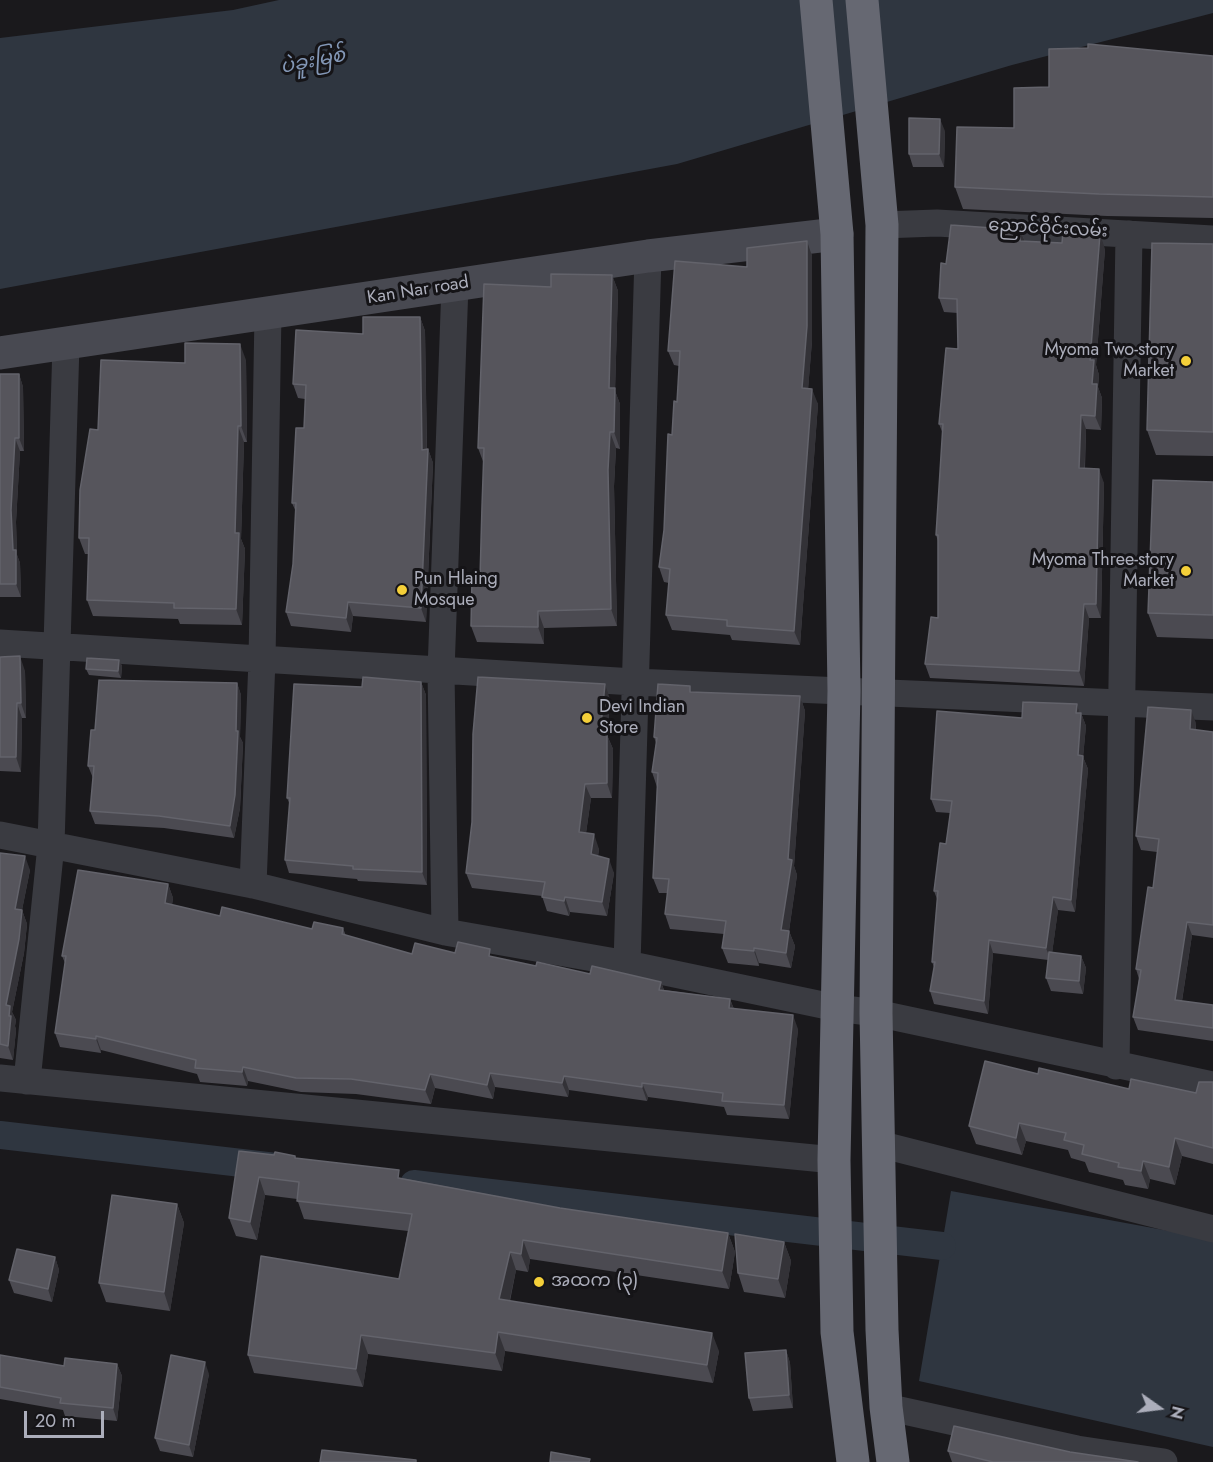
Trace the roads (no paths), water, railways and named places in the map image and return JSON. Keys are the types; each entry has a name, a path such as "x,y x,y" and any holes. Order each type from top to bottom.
{"highway":[{"path":"816,0 837,234 844,691 834,1160 837,1332 853,1462"},
{"path":"862,0 881,212 880,694 876,1013 882,1330 886,1407 893,1462"}],"street":[{"name":"ညောင်ဝိုင်းလမ်း","path":"881,212 937,222 1213,240"},
{"name":"Kan Nar road","path":"0,353 648,256 837,234"},
{"path":"1116,1066 1129,234"},
{"path":"627,964 648,256"},
{"path":"445,932 441,671 455,285"},
{"path":"253,885 262,660 268,313"},
{"path":"27,1081 51,845 66,344"},
{"path":"0,643 634,682 1213,707"},
{"path":"0,835 253,885 445,932 627,964 837,1008 876,1013 1213,1085"},
{"path":"0,1078 834,1160"},
{"path":"879,1152 1213,1229"},
{"path":"886,1407 1077,1449 1164,1462"}],"water":[{"name":"ပဲခူးမြစ်","path":"279,0 1213,0 1213,13 1012,65 677,164 0,289 0,38 233,10"},
{"path":"951,1191 1213,1239 1213,1447 919,1381"}],"waterway":[{"path":"0,1135 276,1167"},
{"path":"414,1184 942,1246"}],"place":[{"name":"Myoma Two-story Market","path":"1186,361"},
{"name":"Myoma Three-story Market","path":"1186,571"},
{"name":"Pun Hlaing Mosque","path":"402,590"},
{"name":"Devi Indian Store","path":"587,718"},
{"name":"အထက (၃)","path":"539,1282"}]}
